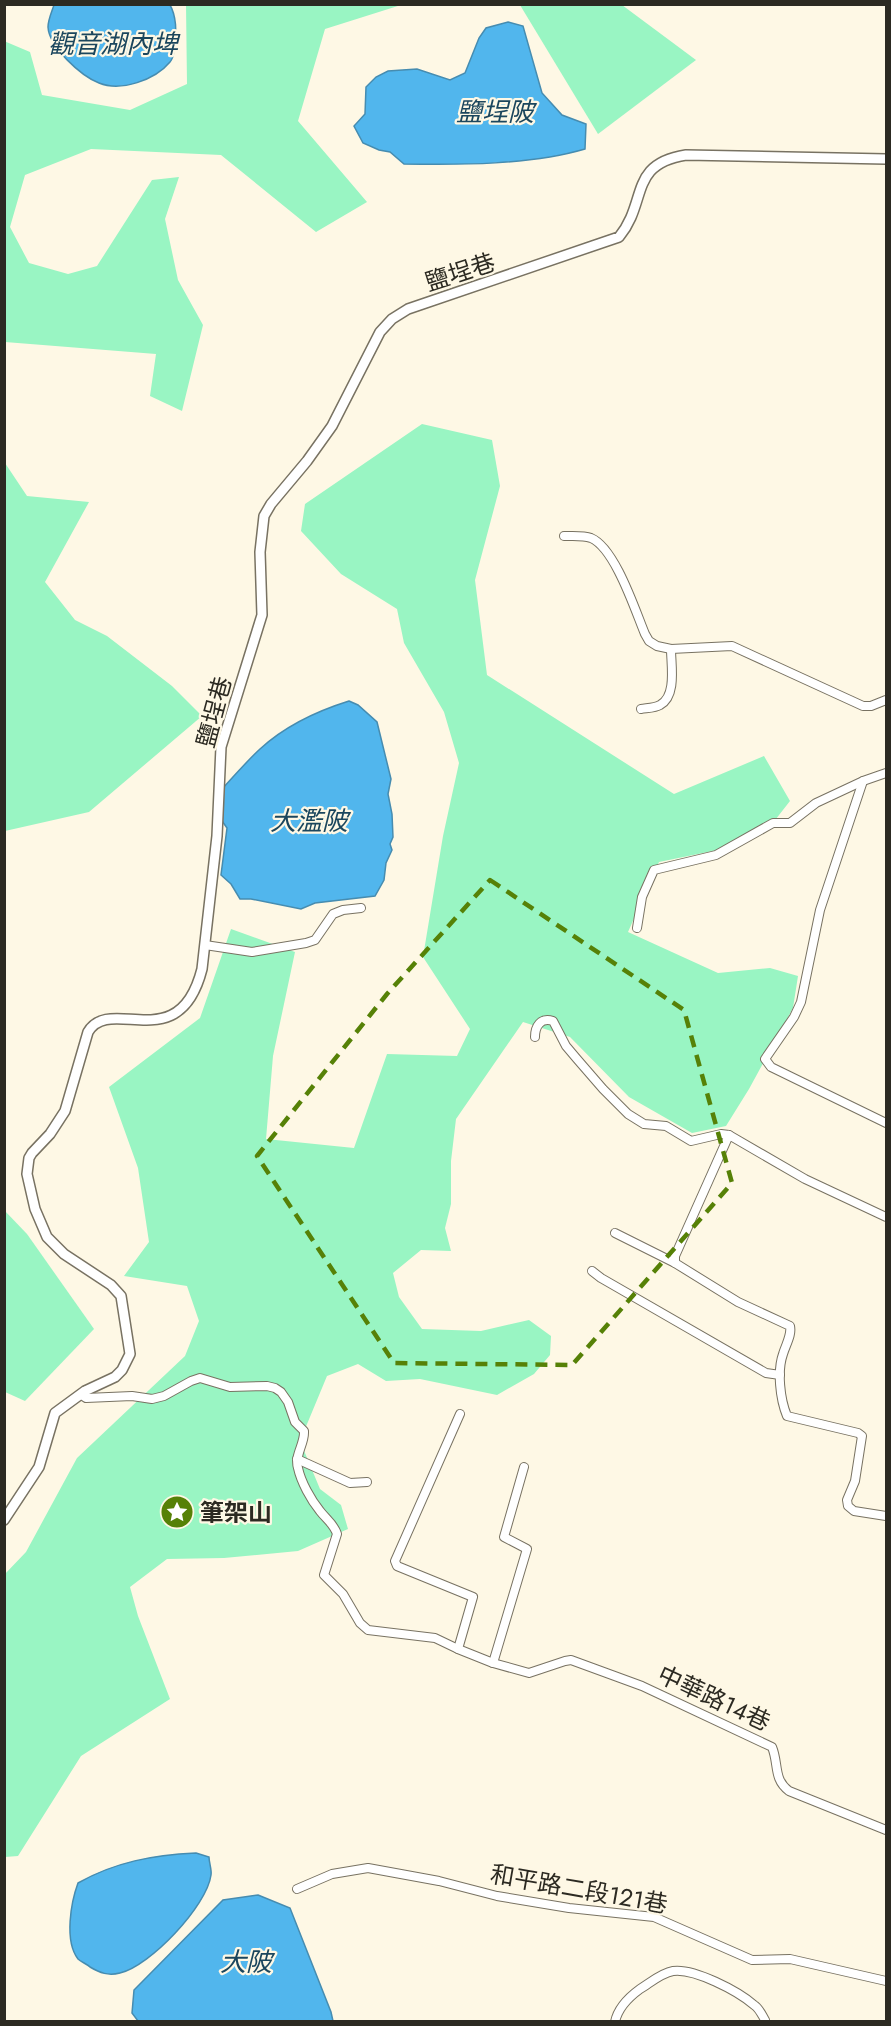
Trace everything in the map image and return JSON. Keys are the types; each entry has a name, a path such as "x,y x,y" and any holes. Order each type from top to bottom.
{"street":[{"name":"鹽埕巷","path":"4,1520 39,1467 55,1413 85,1391 115,1377 127,1362 129,1346 123,1301 117,1290 64,1254 47,1237 32,1199 27,1174 29,1158 59,1123 65,1112 91,1026 99,1021 121,1018 160,1019 171,1016 180,1010 197,990 202,969 217,836 221,747 262,615 260,552 264,516 332,426 380,332 392,319 408,309 619,237 626,228 650,170 668,158 686,155 886,159"},
{"path":"564,536 591,538 604,547 613,561 649,641 657,646 671,649 732,646 863,706 871,706 886,700"},
{"path":"641,709 658,706 668,698 671,679 671,649"},
{"path":"637,928 642,897 654,870 724,852 773,823 790,823 816,803 886,772"},
{"path":"863,781 820,910 801,1002 794,1017 765,1059 771,1066 886,1123"},
{"path":"205,945 252,952 306,943 315,940 333,914 343,910 361,908"},
{"path":"535,1037 538,1024 544,1020 553,1021 566,1046 603,1089 628,1114 644,1124 666,1126 691,1141 721,1134 729,1135 806,1179 886,1217"},
{"path":"675,1263 675,1256 729,1135"},
{"path":"615,1233 675,1263 738,1302 790,1326 791,1333 782,1356 780,1375 787,1416 858,1433 862,1436 855,1480 847,1500 848,1506 854,1510 886,1516"},
{"path":"592,1271 766,1373 780,1375"},
{"name":"中華路14巷","path":"85,1391 86,1398 132,1396 152,1399 164,1396 200,1378 230,1387 267,1386 276,1388 286,1398 293,1418 304,1431 304,1440 297,1459 306,1488 317,1509 333,1525 337,1534 324,1575 347,1599 363,1627 375,1632 435,1638 493,1663 529,1673 571,1660 642,1686 772,1747 777,1777 781,1785 789,1791 886,1830"},
{"path":"458,1649 472,1597 397,1566 395,1561 460,1413"},
{"path":"297,1459 350,1483 367,1482"},
{"path":"493,1663 527,1549 504,1537 524,1467"},
{"name":"和平路二段121巷","path":"297,1889 332,1874 368,1868 439,1881 497,1896 569,1908 654,1917 752,1960 790,1959 886,1981"},
{"path":"615,2022 616,2015 628,1998 663,1974 680,1971 705,1977 755,2005 765,2020"}],"highlighted area":[{"path":"490,880 684,1010 732,1183 572,1365 394,1363 257,1156 387,994"}],"green space":[{"path":"186,5 401,5 325,29 298,121 367,202 316,232 221,155 91,149 25,175 10,227 29,263 68,274 97,266 152,180 179,177 165,219 178,280 203,325 182,411 150,396 156,354 5,342 4,41 30,52 42,95 130,110 187,84"},
{"path":"520,5 622,5 696,60 598,134"},
{"path":"422,424 492,440 500,486 475,580 487,675 674,794 764,756 790,801 772,824 742,845 659,862 628,932 718,973 770,968 798,976 793,1008 726,1126 692,1133 629,1097 570,1037 523,1022 456,1119 451,1161 451,1204 445,1228 451,1251 421,1250 393,1273 399,1297 422,1329 481,1331 529,1320 551,1336 550,1355 534,1374 497,1395 420,1379 386,1381 358,1364 327,1376 300,1441 320,1489 341,1505 348,1529 298,1551 224,1558 167,1559 130,1587 138,1616 170,1699 81,1756 18,1856 5,1857 4,1575 26,1552 77,1458 185,1356 199,1321 187,1286 124,1276 149,1242 138,1168 109,1087 200,1018 231,929 295,952 273,1056 266,1139 354,1148 387,1054 457,1056 470,1029 423,957 443,836 459,763 444,712 404,643 397,609 341,574 301,531 305,504"},
{"path":"5,463 27,496 89,502 45,582 75,620 107,636 172,686 202,716 89,812 5,831"},
{"path":"4,1210 27,1234 94,1329 25,1401 5,1392"}],"water":[{"name":"觀音湖內埤","path":"54,5 170,5 176,30 174,54 164,68 137,83 117,86 99,83 67,60 54,43 48,27"},
{"name":"鹽埕陂","path":"508,22 523,26 542,93 562,115 586,124 585,149 519,161 404,164 390,152 363,143 354,126 365,114 366,87 376,77 388,71 417,69 450,80 465,73 479,38 486,28"},
{"name":"大濫陂","path":"349,701 358,705 377,722 391,779 388,794 393,837 384,880 375,896 315,903 301,909 240,899 231,884 221,875 227,828 220,818 222,789 255,754 280,733 325,709"},
{"name":"大陂","path":"196,1853 209,1857 211,1873 207,1888 188,1918 161,1947 132,1968 116,1974 101,1972 78,1959 71,1942 70,1921 78,1883 106,1870 135,1861"},
{"name":"大陂","path":"258,1895 290,1908 333,2021 138,2021 132,2013 134,1990 223,1900"}],"place":[{"name":"筆架山","path":"177,1512"}]}
